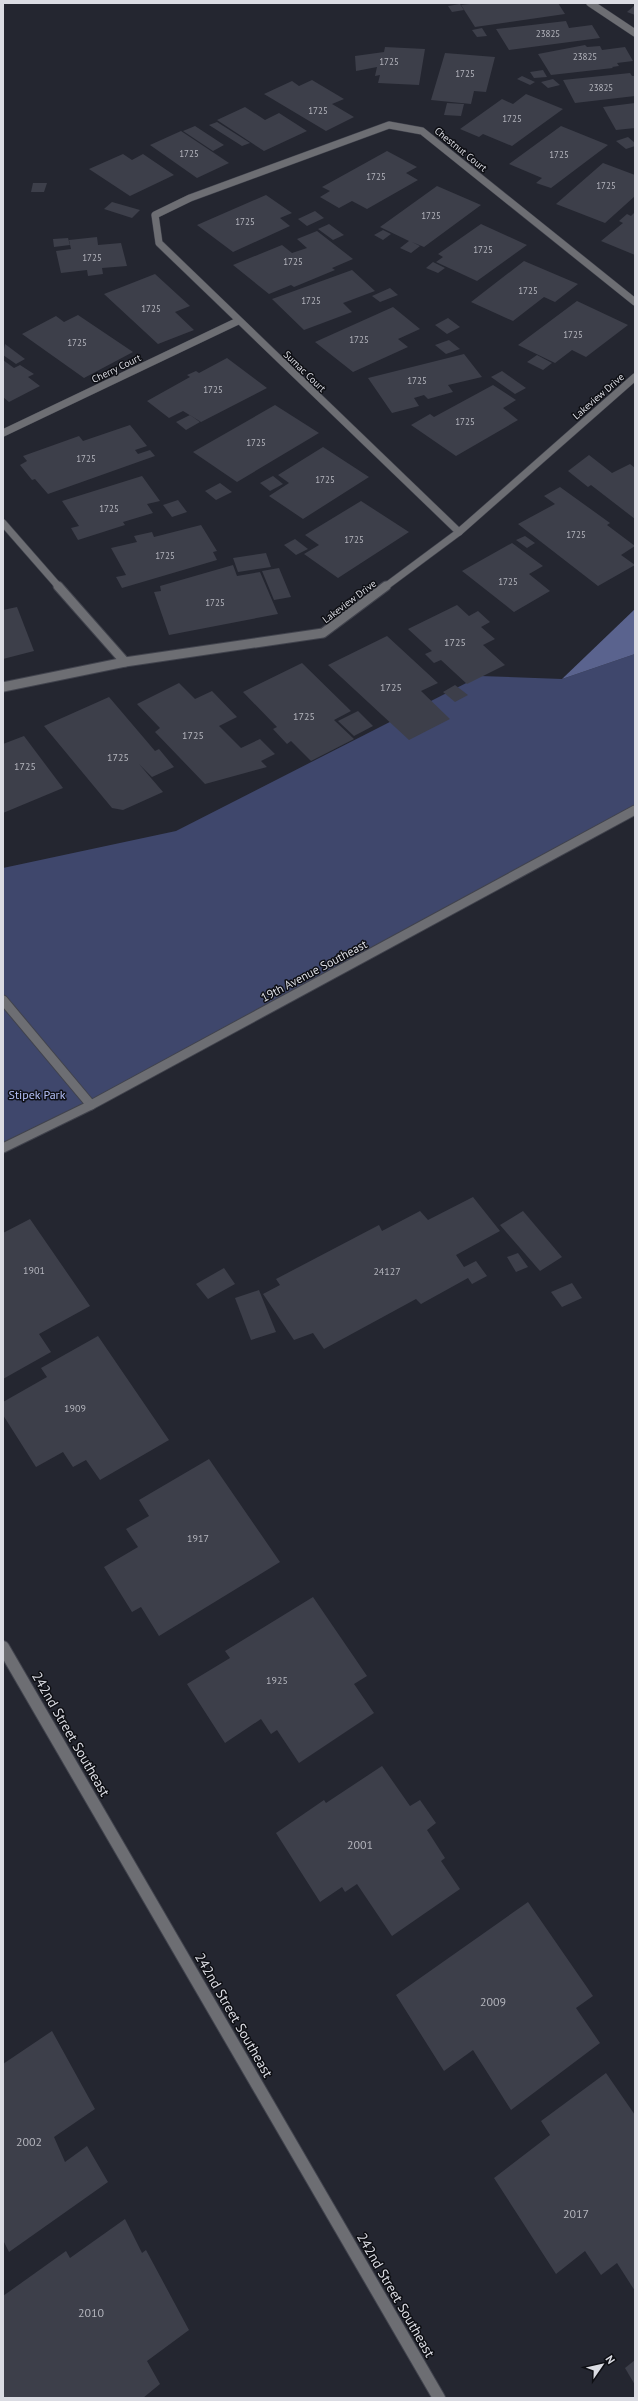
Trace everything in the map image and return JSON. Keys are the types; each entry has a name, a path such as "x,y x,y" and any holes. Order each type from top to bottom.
{"street":[{"path":"590,3 635,33"},
{"name":"Chestnut Court","path":"155,215 190,198 389,125 422,131 635,302"},
{"name":"Sumac Court","path":"155,215 159,243 238,321 459,532"},
{"name":"Cherry Court","path":"3,433 238,321"},
{"name":"Lakeview Drive","path":"3,687 125,662 323,633 459,532 635,377"},
{"path":"3,523 125,662"},
{"name":"19th Avenue Southeast","path":"3,1148 91,1105 635,810"},
{"path":"3,1000 91,1105"},
{"name":"242nd Street Southeast","path":"3,1646 438,2398"}],"green space":[{"name":"Stipek Park","path":"635,654 635,810 3,1153 3,1008 81,1094 3,1000 3,868 176,831 480,676 562,679"}],"shaded area":[{"path":"635,609 635,654 562,679"}],"building":[{"path":"478,3 558,3 565,14 475,27 461,5"},
{"path":"460,4 464,10 452,12 448,6"},
{"path":"635,5 635,15 627,12"},
{"path":"566,21 569,28 592,25 600,38 509,50 496,29"},
{"path":"482,28 487,36 477,37 472,30"},
{"path":"585,45 587,47 600,46 602,50 625,47 633,61 617,63 619,66 612,67 613,68 551,75 538,54"},
{"path":"385,47 425,49 419,85 378,83 380,75 375,76 377,67 356,71 355,56 384,52"},
{"path":"445,53 495,57 486,92 474,91 471,104 431,100"},
{"path":"543,70 547,77 534,78 530,72"},
{"path":"630,73 632,76 635,76 635,96 575,103 563,80"},
{"path":"522,76 535,82 530,85 517,79"},
{"path":"553,79 560,85 548,88 541,82"},
{"path":"312,80 344,99 332,104 354,117 326,131 264,94 292,81 299,86"},
{"path":"526,94 563,109 512,146 483,134 479,137 460,129 502,99 513,104"},
{"path":"447,103 464,104 461,116 444,115"},
{"path":"635,103 635,128 616,130 603,107"},
{"path":"245,107 265,120 279,113 307,131 264,151 217,120"},
{"path":"217,122 250,143 242,146 209,125"},
{"path":"195,126 224,145 213,151 183,131"},
{"path":"561,126 608,145 551,188 536,183 542,178 509,164"},
{"path":"181,131 229,163 197,178 150,145"},
{"path":"628,137 635,143 635,146 626,149 616,141"},
{"path":"387,151 417,167 406,173 418,180 367,209 352,201 339,208 320,197 330,191 322,187"},
{"path":"123,154 132,160 143,154 174,175 130,196 89,169"},
{"path":"603,163 635,175 635,196 605,223 556,204"},
{"path":"33,183 47,183 44,192 31,192"},
{"path":"437,186 481,205 424,247 412,242 420,246 411,253 400,248 409,241 380,227"},
{"path":"266,195 292,213 280,218 290,226 233,252 197,225"},
{"path":"112,202 140,210 132,218 104,209"},
{"path":"315,211 324,218 307,226 298,219"},
{"path":"635,212 635,255 601,241 623,223 619,221 627,214 631,216"},
{"path":"329,224 344,235 333,240 318,229"},
{"path":"481,224 527,245 477,281 436,262 443,257 438,254"},
{"path":"383,230 391,234 383,240 374,235"},
{"path":"317,231 353,259 332,268 335,270 294,287 291,285 269,294 233,265 282,245 292,253 307,248 297,239"},
{"path":"97,237 98,245 121,243 127,266 102,268 103,274 88,276 87,270 61,273 56,251 71,249 69,240"},
{"path":"68,238 70,245 54,247 53,239"},
{"path":"524,261 578,284 555,302 544,297 513,321 471,302"},
{"path":"433,262 445,268 438,273 426,268"},
{"path":"352,270 375,291 343,303 352,312 304,330 272,299"},
{"path":"155,274 190,306 175,312 194,330 158,344 104,294"},
{"path":"390,288 398,295 380,302 372,296"},
{"path":"577,301 628,325 586,357 572,350 555,363 518,345"},
{"path":"393,307 420,329 398,339 408,347 353,372 315,342"},
{"path":"78,315 133,352 84,378 22,334 56,316 64,322"},
{"path":"448,318 460,327 447,334 435,325"},
{"path":"449,340 460,349 446,354 435,345"},
{"path":"5,344 25,359 16,364 3,355"},
{"path":"464,354 482,377 448,385 453,392 428,399 424,395 414,398 419,406 392,413 368,378"},
{"path":"537,355 552,363 543,370 527,362"},
{"path":"227,358 267,388 201,422 183,411 169,418 147,401 190,377 187,375 196,371 199,373"},
{"path":"3,360 14,368 20,365 34,374 28,377 40,386 9,402 3,397"},
{"path":"502,371 526,388 515,394 491,377"},
{"path":"493,385 516,400 503,408 518,420 456,456 411,425 430,414 434,417"},
{"path":"275,405 319,433 237,482 193,452"},
{"path":"190,415 200,422 186,430 176,422"},
{"path":"130,425 147,446 135,450 138,454 150,450 155,456 48,494 35,479 32,480 20,465 27,461 23,456 79,436 83,441"},
{"path":"323,447 369,477 303,519 269,496 289,483 278,475"},
{"path":"589,455 612,473 630,464 635,468 635,519 591,485 588,487 568,471"},
{"path":"142,476 160,501 147,504 153,513 123,522 125,525 78,540 71,528 79,526 62,501"},
{"path":"273,476 283,484 270,491 260,483"},
{"path":"220,483 232,492 216,500 205,491"},
{"path":"560,487 610,523 607,525 635,546 621,555 635,565 598,586 518,524 555,504 544,496"},
{"path":"178,500 187,512 172,517 163,505"},
{"path":"361,501 409,532 338,578 304,554 319,545 305,535"},
{"path":"201,525 217,551 213,552 217,560 122,588 116,577 126,575 111,548 137,542 134,536 152,532 154,537"},
{"path":"525,536 535,543 527,548 516,540"},
{"path":"295,539 308,549 296,555 284,545"},
{"path":"512,543 543,566 529,574 550,591 514,612 462,571"},
{"path":"266,553 271,567 238,572 233,558"},
{"path":"233,565 237,576 260,572 278,614 169,635 154,592 161,591 160,586"},
{"path":"279,568 291,597 274,600 262,571"},
{"path":"457,605 469,616 478,611 490,622 481,627 495,639 483,645 505,665 467,684 441,660 434,663 425,654 432,651 408,629"},
{"path":"17,607 34,651 3,659 3,610"},
{"path":"387,636 438,683 421,691 450,719 409,740 328,665"},
{"path":"302,663 351,711 334,720 354,739 311,761 291,741 287,744 273,729 277,727 243,692"},
{"path":"179,683 195,699 212,691 237,717 219,726 241,748 260,739 275,754 261,761 267,767 205,784 155,732 160,728 137,704"},
{"path":"455,685 468,695 455,702 443,692"},
{"path":"109,697 155,751 159,749 174,767 152,777 139,764 163,792 123,810 112,808 44,726"},
{"path":"358,711 373,726 354,736 338,721"},
{"path":"24,736 63,788 3,813 3,744"},
{"path":"473,1197 500,1231 456,1255 464,1267 476,1261 487,1276 472,1284 468,1278 421,1304 416,1299 324,1349 313,1333 294,1340 263,1294 280,1285 276,1279 379,1225 382,1231 420,1211 428,1220"},
{"path":"523,1211 562,1257 540,1271 500,1225"},
{"path":"30,1219 90,1306 39,1334 51,1352 3,1379 3,1233"},
{"path":"518,1253 528,1267 516,1272 507,1257"},
{"path":"224,1268 235,1284 208,1299 196,1284"},
{"path":"572,1283 582,1298 562,1307 551,1292"},
{"path":"259,1290 276,1332 251,1340 235,1298"},
{"path":"98,1336 169,1440 100,1480 86,1460 73,1467 63,1452 36,1467 3,1415 3,1402 47,1377 41,1368"},
{"path":"209,1459 280,1562 159,1636 141,1607 132,1612 104,1567 138,1547 126,1529 149,1516 139,1500"},
{"path":"313,1597 367,1676 354,1684 374,1713 299,1763 277,1730 271,1734 261,1719 225,1743 187,1684 230,1658 225,1651"},
{"path":"382,1766 410,1806 420,1800 436,1823 427,1830 445,1858 441,1861 460,1889 392,1936 357,1884 345,1892 342,1887 320,1902 276,1833 324,1800 326,1803"},
{"path":"528,1902 593,1996 576,2008 600,2043 511,2110 473,2050 444,2071 396,1995"},
{"path":"52,2031 95,2109 54,2137 65,2162 87,2146 108,2182 9,2252 3,2240 3,2064"},
{"path":"606,2073 635,2115 635,2291 617,2263 601,2275 585,2251 556,2274 494,2178 550,2135 541,2121"},
{"path":"125,2219 142,2253 146,2250 189,2330 147,2361 160,2384 143,2398 3,2398 3,2296 66,2251 70,2258"},
{"path":"635,2360 635,2385 625,2368"}]}
